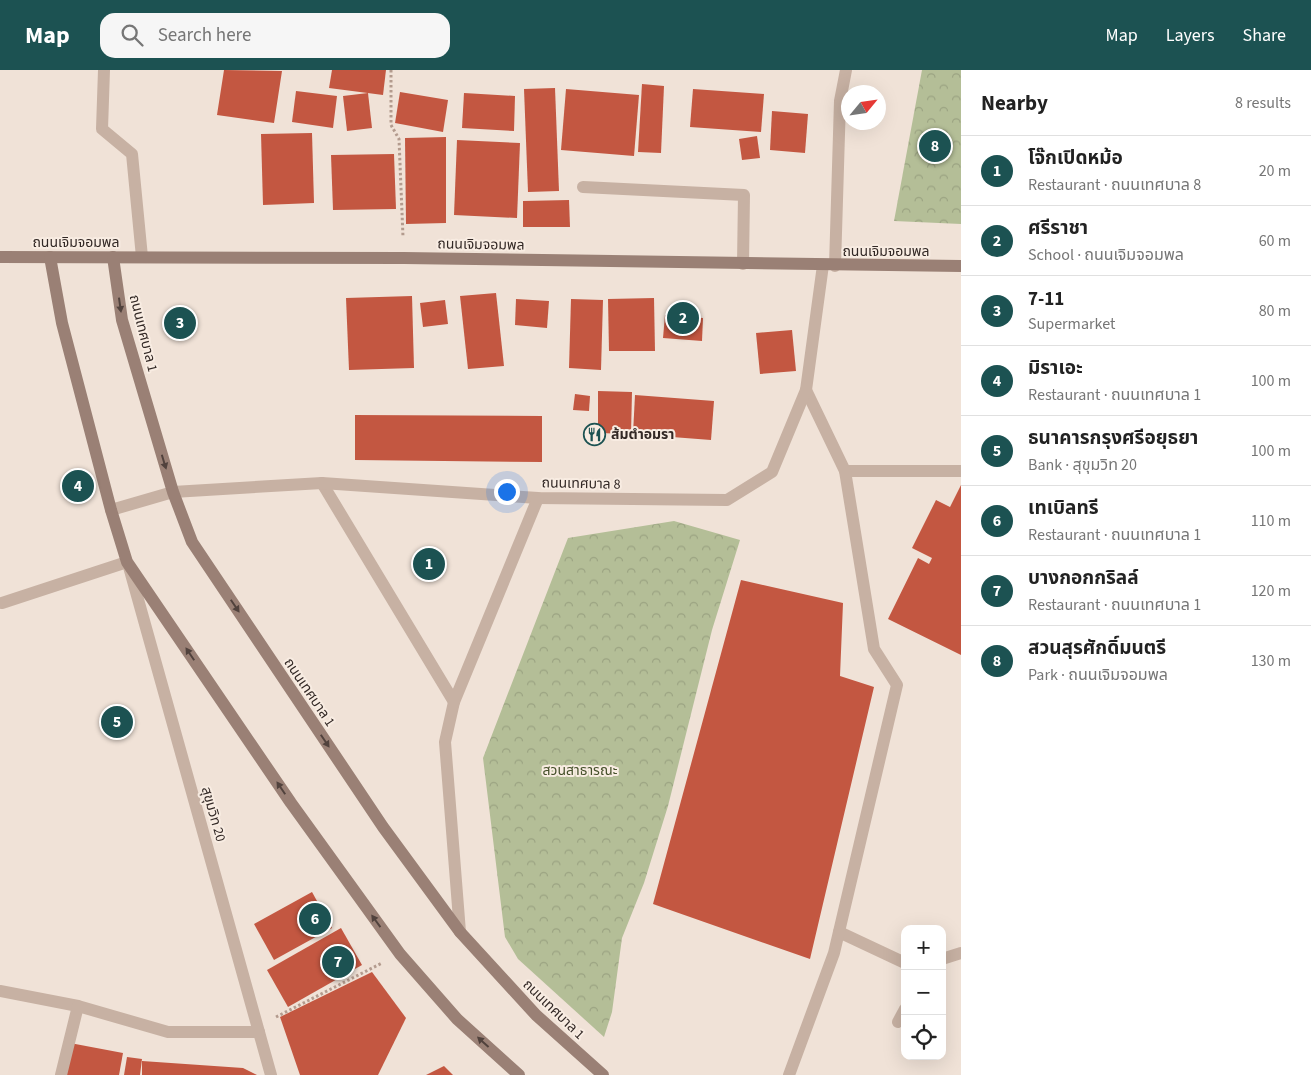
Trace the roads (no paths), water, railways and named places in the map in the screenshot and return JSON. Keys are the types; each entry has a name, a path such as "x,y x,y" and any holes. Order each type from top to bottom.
{"street":[{"path":"104,70 102,129 132,154 142,257"},
{"name":"ถนนเทศบาล 8","path":"111,510 173,492 322,483 538,498 727,500 772,472 806,390 829,265 840,101 846,70"},
{"path":"583,187 744,195 743,264"},
{"name":"ถนนเจิมจอมพล","path":"0,257 404,258 850,266 961,266"},
{"path":"50,257 62,323 111,510 127,562 291,803 400,954 458,1019 519,1075"},
{"name":"ถนนเทศบาล 1","path":"113,257 122,320 173,492 192,542 378,819 460,932 536,1015 603,1075"},
{"path":"789,1075 813,1014 839,932 898,685 874,650 845,471 806,390"},
{"path":"845,471 961,471"},
{"path":"322,483 454,702"},
{"path":"460,932 444,742 454,702 538,498"},
{"path":"2,603 127,562"},
{"name":"สุขุมวิท 20","path":"127,562 271,1075"},
{"path":"839,932 901,961"},
{"path":"946,958 961,953"},
{"path":"0,991 78,1006 168,1032 258,1029"},
{"path":"61,1075 78,1006"},
{"path":"898,1022 902,1015"}],"place":[{"name":"สวนสุรศักดิ์มนตรี","path":"935,146"},
{"name":"ศรีราชา","path":"683,318"},
{"name":"7-11","path":"180,323"},
{"name":"ส้มตำอมรา","path":"595,434"},
{"name":"มิราเอะ","path":"78,486"},
{"name":"โจ๊กเปิดหม้อ","path":"429,564"},
{"name":"ธนาคารกรุงศรีอยุธยา","path":"117,722"},
{"name":"เทเบิลทรี","path":"315,919"},
{"name":"บางกอกกริลล์","path":"338,962"}],"park label":[{"name":"สวนสาธารณะ","path":"580,770"}]}
